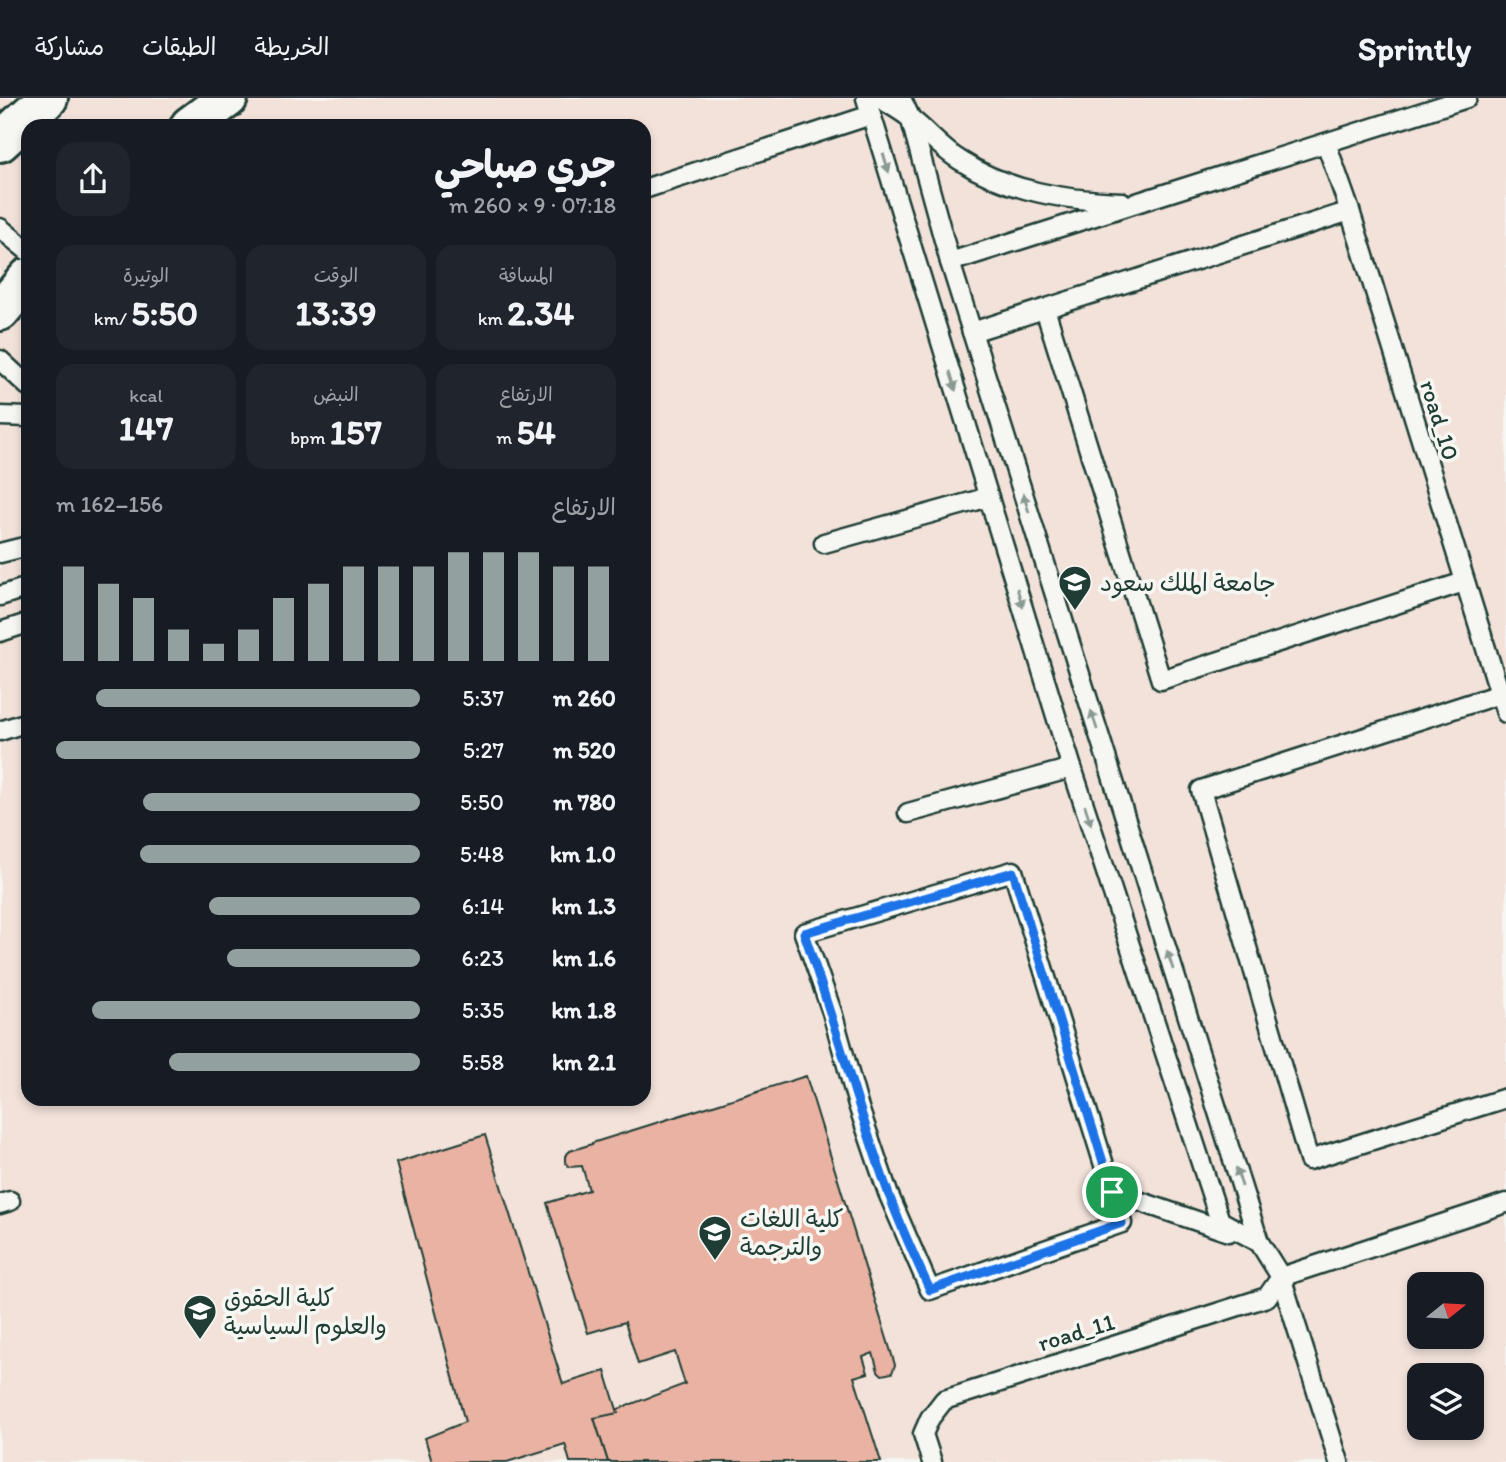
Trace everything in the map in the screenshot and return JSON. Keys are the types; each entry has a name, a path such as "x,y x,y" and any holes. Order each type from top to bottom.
{"main road":[{"path":"25,119 48,98"},
{"path":"202,119 220,108"},
{"path":"0,142 21,123"},
{"path":"0,310 21,286"}],"lane":[{"path":"879,98 910,117 959,160 989,177 1043,194 1084,201 1136,203"},
{"path":"901,98 910,117 950,262 1259,1242 1281,1277 1339,1462"},
{"path":"950,262 1467,98"},
{"path":"651,186 868,107 1072,768 1220,1221 1259,1242"},
{"name":"road_10","path":"1326,143 1350,211 1464,582 1503,693 1506,713"},
{"path":"972,332 1350,211"},
{"path":"0,228 21,245"},
{"path":"1045,309 1161,680 1464,582"},
{"path":"0,359 21,379"},
{"path":"0,416 21,418"},
{"path":"824,543 989,497"},
{"path":"0,553 21,548"},
{"path":"0,596 21,589"},
{"path":"0,632 21,626"},
{"path":"1503,693 1200,790 1309,1160 1506,1098"},
{"path":"0,731 21,724"},
{"path":"908,813 1072,768"},
{"path":"1013,872 1112,1192 1122,1223 930,1290 888,1193 858,1105 832,1012 804,933 1013,872"},
{"path":"1112,1192 1259,1242"},
{"path":"1281,1277 1506,1203"},
{"name":"road_11","path":"932,1462 923,1434 930,1418 944,1400 1267,1297 1281,1277"}],"shaded area":[{"name":"جامعة الملك سعود","path":"0,98 1506,98 1506,1462 0,1462"}],"building":[{"name":"كلية اللغات والترجمة","path":"806,1076 895,1365 892,1373 882,1375 878,1371 873,1353 863,1357 868,1373 854,1377 881,1462 608,1462 594,1418 685,1384 675,1352 638,1364 625,1322 588,1333 547,1203 589,1190 582,1166 569,1167 565,1156 570,1151 592,1143"},
{"path":"485,1135 563,1384 605,1371 618,1413 594,1418 608,1462 570,1462 565,1444 507,1462 432,1462 425,1438 465,1422 396,1163"}],"place":[{"name":"جامعة الملك سعود","path":"1075,612"},
{"name":"كلية اللغات والترجمة","path":"715,1262"},
{"name":"كلية الحقوق والعلوم السياسية","path":"200,1341"}],"route":[{"path":"1013,872 1112,1192 1122,1223 930,1290 888,1193 858,1105 832,1012 804,933 1013,872"}]}
